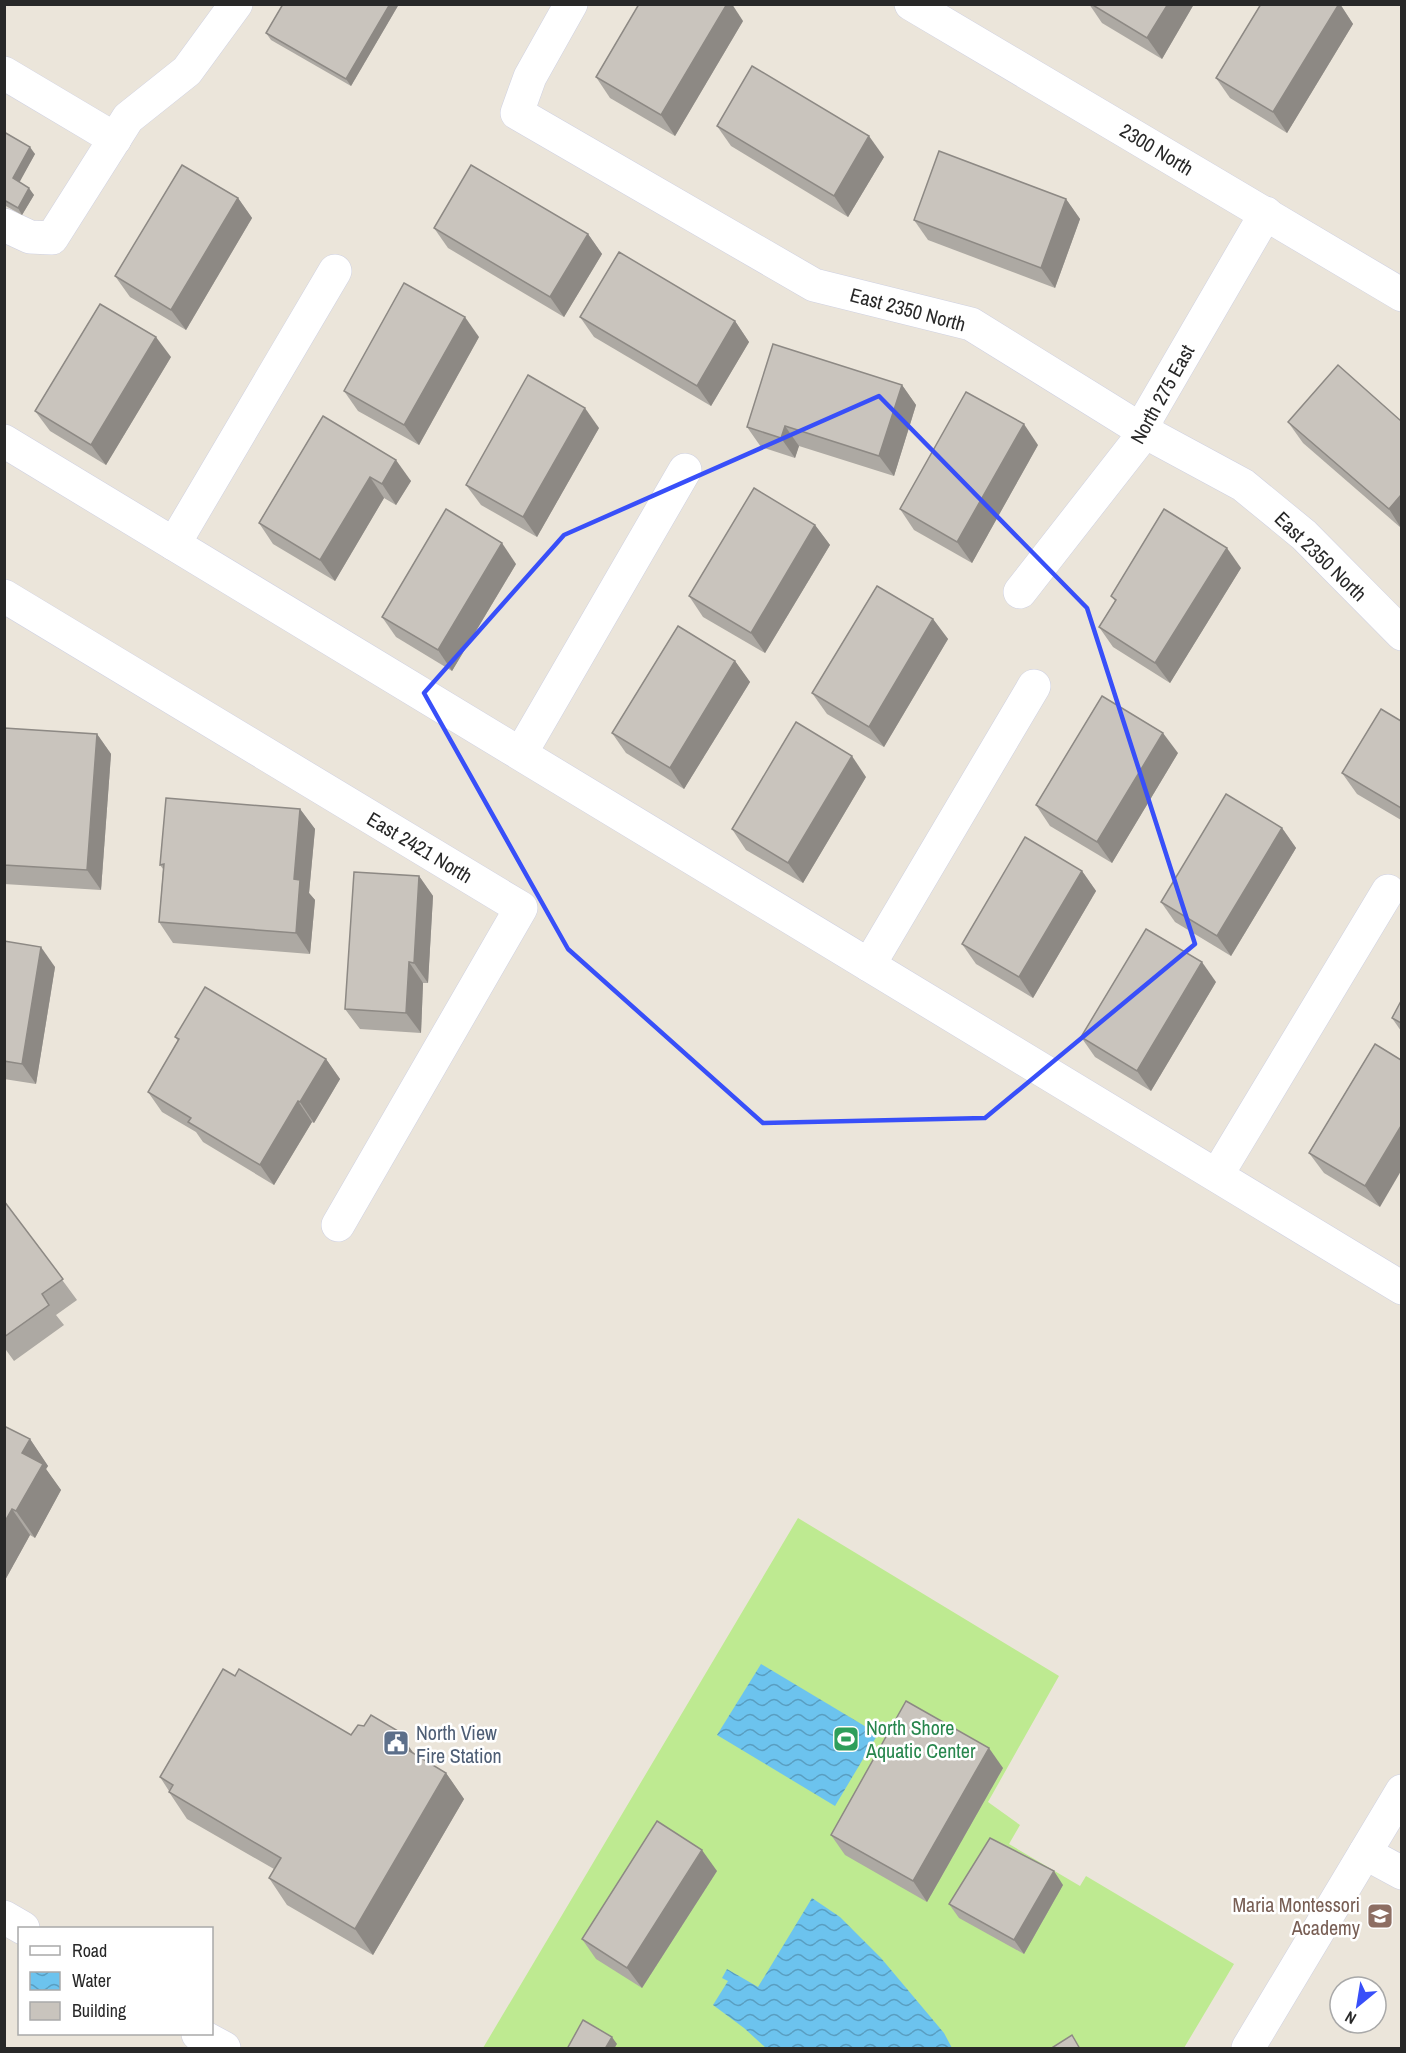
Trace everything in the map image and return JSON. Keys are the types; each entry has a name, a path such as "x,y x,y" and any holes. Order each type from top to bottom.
{"street":[{"path":"4,225 30,237 52,238 128,117 187,70 236,4"},
{"name":"East 2350 North","path":"571,4 530,77 517,113 814,285 971,324 1145,432 1243,485 1304,535 1401,634"},
{"name":"2300 North","path":"911,4 1401,295"},
{"path":"4,73 115,139"},
{"name":"North 275 East","path":"1020,592 1145,432 1148,416 1266,213"},
{"path":"174,544 335,271"},
{"path":"4,441 1401,1288"},
{"path":"520,753 685,470"},
{"name":"East 2421 North","path":"4,596 521,908 338,1225"},
{"path":"869,965 1034,686"},
{"path":"1217,1175 1388,891"},
{"path":"1248,2049 1401,1791"},
{"path":"1365,1853 1401,1873"},
{"path":"4,1917 20,1927"},
{"path":"200,2035 224,2049"}],"highlighted area":[{"path":"879,396 1087,608 1195,944 985,1118 763,1123 568,949 424,693 564,535"}],"green space":[{"name":"North Shore Aquatic Center","path":"798,1518 1059,1676 988,1802 1020,1825 1009,1844 1080,1886 1086,1876 1234,1964 1184,2048 483,2048"}],"water":[{"path":"761,1664 878,1734 835,1806 717,1735"},
{"path":"812,1898 840,1917 881,1958 944,2033 952,2048 766,2048 713,2005 728,1981 722,1978 727,1969 758,1987"}],"building":[{"path":"283,4 390,4 346,79 266,33"},
{"path":"639,4 727,4 661,115 596,77"},
{"path":"1091,4 1168,4 1147,38"},
{"path":"1261,4 1339,4 1273,112 1216,78"},
{"path":"752,66 869,136 834,196 717,126"},
{"path":"4,132 30,147 13,178 29,188 18,208 4,200"},
{"path":"939,151 1066,199 1041,268 914,220"},
{"path":"182,165 238,198 171,310 115,276"},
{"path":"471,165 588,234 550,297 434,228"},
{"path":"619,252 735,321 697,386 580,317"},
{"path":"404,283 465,317 404,425 344,391"},
{"path":"100,304 156,337 91,445 35,411"},
{"path":"773,344 902,385 879,456 785,426 781,438 747,427"},
{"path":"1338,365 1401,421 1401,495 1389,509 1288,422"},
{"path":"528,375 585,408 523,517 466,485"},
{"path":"966,392 1024,424 957,542 900,509"},
{"path":"323,416 396,460 382,484 370,477 320,560 259,523"},
{"path":"754,488 815,525 751,633 689,596"},
{"path":"446,509 502,543 438,650 382,617"},
{"path":"1164,509 1227,548 1155,663 1099,627 1116,600 1111,596"},
{"path":"877,586 933,619 869,727 812,693"},
{"path":"678,626 735,661 670,768 612,733"},
{"path":"1102,696 1163,733 1097,842 1036,805"},
{"path":"1381,709 1401,721 1401,808 1342,773"},
{"path":"796,722 852,756 788,863 732,829"},
{"path":"4,728 97,734 87,870 4,865"},
{"path":"1226,794 1282,828 1217,936 1161,902"},
{"path":"166,798 300,809 294,879 300,880 296,933 159,922 164,864 160,865"},
{"path":"1025,837 1082,871 1019,977 962,944"},
{"path":"354,872 419,876 414,963 409,962 406,1013 345,1009"},
{"path":"1146,929 1202,962 1137,1071 1081,1037"},
{"path":"4,941 41,947 22,1064 4,1061"},
{"path":"205,987 326,1059 260,1165 188,1122 191,1118 148,1092 179,1039 175,1037"},
{"path":"1401,1001 1401,1023 1392,1018"},
{"path":"1375,1044 1401,1060 1401,1126 1365,1186 1309,1153"},
{"path":"4,1201 63,1279 42,1294 49,1305 4,1337"},
{"path":"4,1426 30,1439 22,1453 43,1464 16,1511 12,1509 4,1523"},
{"name":"North View Fire Station","path":"223,1669 235,1676 239,1669 351,1735 358,1725 364,1726 371,1715 398,1731 393,1741 446,1773 355,1929 269,1878 281,1858 169,1792 173,1785 160,1777"},
{"path":"906,1701 989,1748 913,1881 831,1835"},
{"path":"657,1821 702,1850 627,1968 582,1939"},
{"path":"990,1838 1054,1871 1014,1940 949,1904"},
{"path":"583,2020 612,2037 605,2049 567,2049"},
{"path":"1072,2035 1080,2049 1050,2049"}],"place":[{"name":"North Shore Aquatic Center","path":"846,1739"},
{"name":"North View Fire Station","path":"396,1743"},
{"name":"Maria Montessori Academy","path":"1380,1916"}]}
